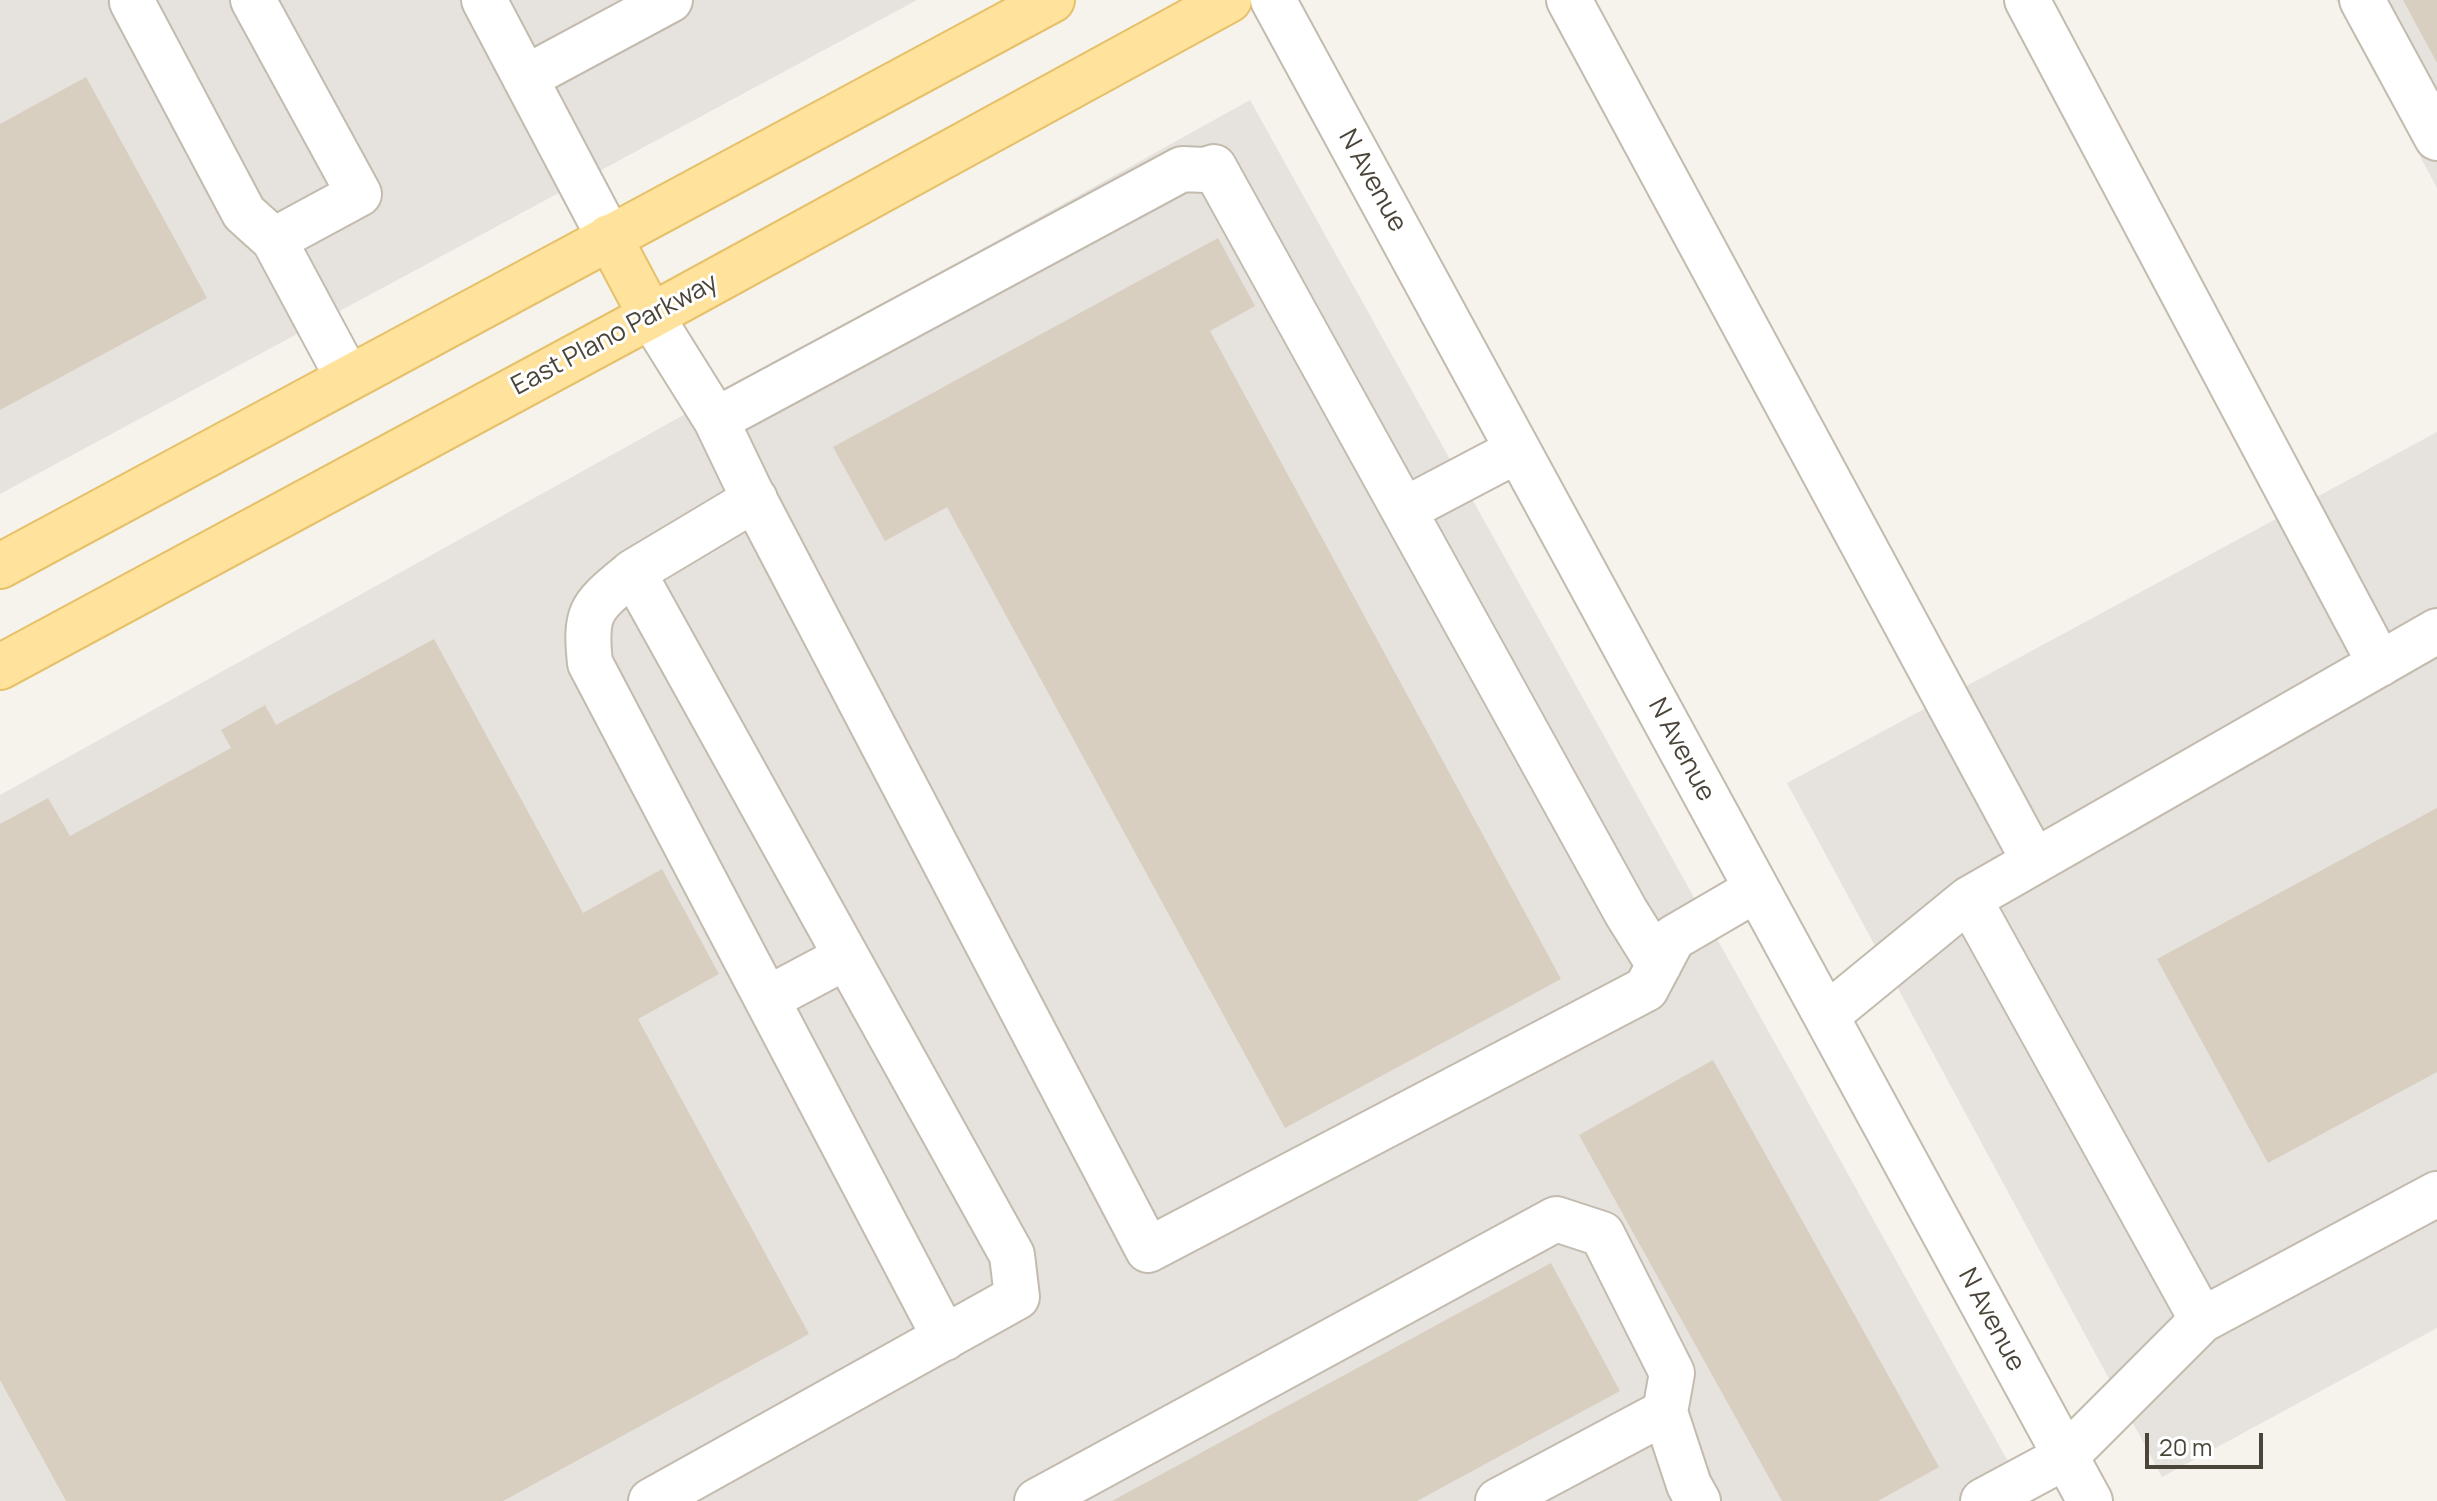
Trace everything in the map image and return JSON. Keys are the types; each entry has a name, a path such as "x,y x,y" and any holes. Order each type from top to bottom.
{"main road":[{"path":"0,566 1052,0"},
{"name":"East Plano Parkway","path":"0,667 1229,0"},
{"path":"609,237 651,316"}],"street":[{"path":"253,0 359,194 274,240"},
{"path":"484,0 609,237"},
{"path":"525,78 670,0"},
{"name":"N Avenue","path":"1273,0 2090,1501"},
{"path":"1569,0 2034,861"},
{"path":"2027,0 2380,664"},
{"path":"2362,0 2437,138"},
{"path":"130,1 244,213 274,240 348,378"},
{"path":"716,420 1182,169 1205,170 1214,167 1626,912 1659,965"},
{"path":"651,316 716,420 1148,1250 1646,989 1673,938 1757,889"},
{"path":"1404,510 1518,450"},
{"path":"755,499 633,572 595,604 587,634 590,663 945,1338"},
{"path":"633,572 1012,1255 1017,1297 651,1501"},
{"path":"1826,1016 1969,899 2437,631"},
{"path":"1969,899 2202,1320"},
{"path":"767,999 846,957"},
{"path":"1983,1501 2065,1457 2202,1320 2437,1194"},
{"path":"1037,1501 1556,1219 1602,1234 1672,1373 1665,1412 1689,1485 1698,1501"},
{"path":"1498,1501 1665,1412"}],"shaded area":[{"path":"0,0 917,0 0,494"},
{"path":"2336,0 2437,0 2437,188"},
{"path":"1250,100 2030,1501 0,1501 0,795"},
{"path":"2437,432 2437,1328 2162,1477 1787,783"}],"building":[{"path":"2403,0 2437,0 2437,63"},
{"path":"86,77 207,298 0,410 0,124"},
{"path":"1218,238 1255,306 1210,331 1561,979 1285,1128 947,507 885,541 833,447"},
{"path":"434,639 583,913 662,869 719,974 638,1019 809,1334 503,1501 66,1501 0,1380 0,824 48,798 70,836 231,748 221,730 265,705 276,725"},
{"path":"2437,808 2437,1072 2268,1163 2157,959"},
{"path":"1713,1060 1939,1467 1878,1501 1782,1501 1579,1135"},
{"path":"1551,1263 1620,1391 1417,1501 1112,1501"}]}
